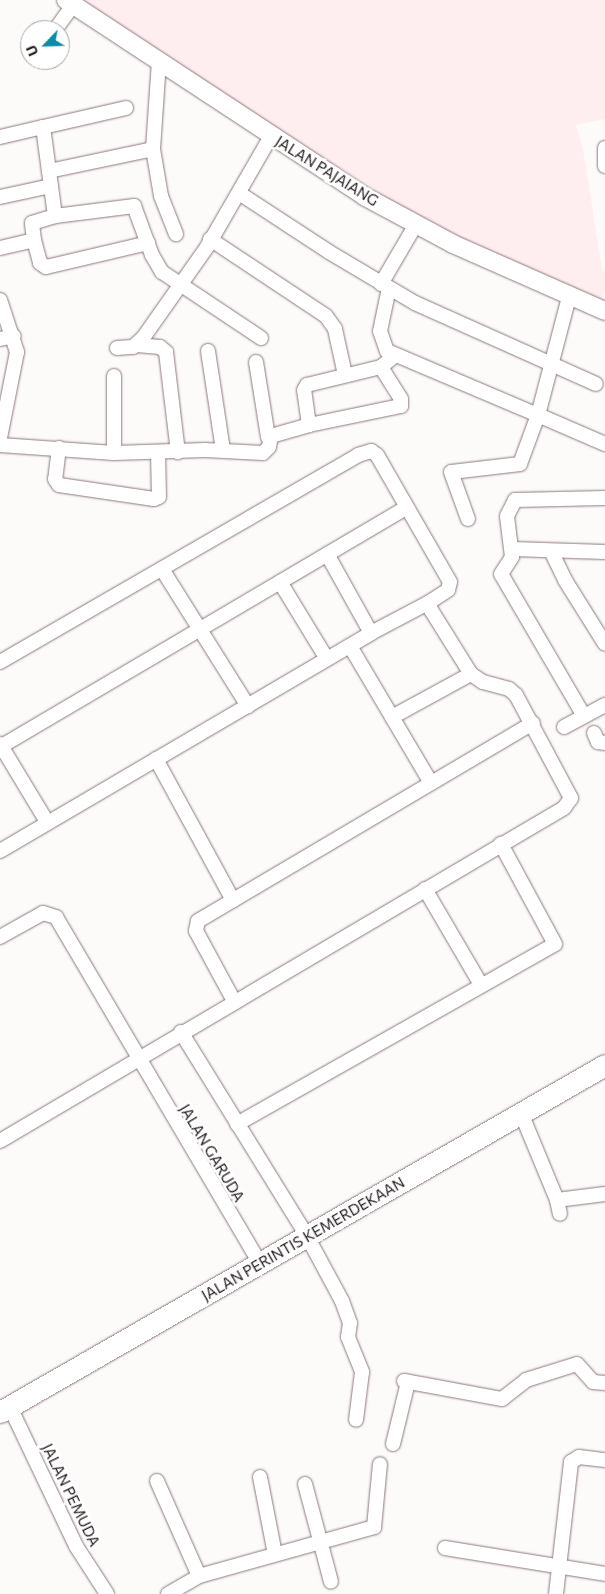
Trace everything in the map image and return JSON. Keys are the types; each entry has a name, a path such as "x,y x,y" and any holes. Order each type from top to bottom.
{"highway":[{"name":"JALAN PERINTIS KEMERDEKAAN","path":"5,1410 308,1238 605,1065"}],"main road":[{"name":"JALAN PAJAIANG","path":"70,2 364,196 416,224 569,297 605,310"}],"street":[{"path":"60,20 70,2"},
{"path":"159,62 153,149 161,196 176,234"},
{"path":"0,136 126,108"},
{"path":"43,127 55,216"},
{"path":"138,344 181,285 239,193 271,136"},
{"path":"605,148 605,166"},
{"path":"49,172 153,149"},
{"path":"0,197 51,186"},
{"path":"239,193 385,286 426,308 553,363 596,384"},
{"path":"148,244 46,267 40,264 32,223 55,216 131,204 137,210 156,265 181,285 261,338"},
{"path":"416,224 385,286 380,330 385,349 394,356 605,444"},
{"path":"210,239 326,316 334,329 345,375"},
{"path":"0,248 34,240"},
{"path":"468,519 452,472 520,464 538,415 569,297"},
{"path":"0,300 7,337 16,360 0,438"},
{"path":"116,348 138,344 160,347 166,352 178,452"},
{"path":"208,351 223,450"},
{"path":"309,426 305,387 314,382 381,367 394,356"},
{"path":"0,445 114,453 158,454 223,450 263,453 269,447 256,362"},
{"path":"268,437 401,406 402,399 381,367"},
{"path":"114,376 114,453"},
{"path":"59,448 55,479 59,484 154,499 159,497 158,454"},
{"path":"0,662 365,452 377,454 451,585 428,603 371,633 0,851"},
{"path":"584,716 502,576 511,561 512,549 507,516 515,500 525,497 605,498"},
{"path":"47,822 0,746 407,507"},
{"path":"512,549 605,552"},
{"path":"551,551 565,580 605,644"},
{"path":"327,554 371,633"},
{"path":"162,569 248,706"},
{"path":"280,582 327,659"},
{"path":"0,1141 181,1032 564,808 571,798 533,723 512,692 482,682 472,674 428,603"},
{"path":"350,646 431,783"},
{"path":"392,717 472,674"},
{"path":"564,727 605,705"},
{"path":"234,1001 195,928 198,921 533,723"},
{"path":"594,733 598,742 605,743"},
{"path":"156,759 233,900"},
{"path":"237,1124 555,944 501,844"},
{"path":"425,888 481,985"},
{"name":"JALAN GARUDA","path":"0,937 43,913 56,917 137,1059 260,1264"},
{"path":"181,1032 308,1238 349,1318 348,1337 362,1372 356,1420"},
{"path":"521,1113 557,1200 560,1214"},
{"path":"557,1200 605,1194"},
{"path":"393,1444 406,1381 502,1399 526,1380 577,1364 593,1382 605,1383"},
{"name":"JALAN PEMUDA","path":"5,1410 76,1546 107,1594"},
{"path":"556,1594 571,1462 579,1457 605,1460"},
{"path":"168,1594 199,1576 275,1554 323,1543 374,1527 380,1464"},
{"path":"260,1477 275,1554"},
{"path":"157,1481 199,1576"},
{"path":"305,1484 323,1543 331,1582"},
{"path":"445,1548 559,1565 605,1574"}],"shaded area":[{"path":"87,0 605,0 605,119 576,125 583,149 602,269 605,271 605,289 600,302 506,263 415,215 84,4"}]}
